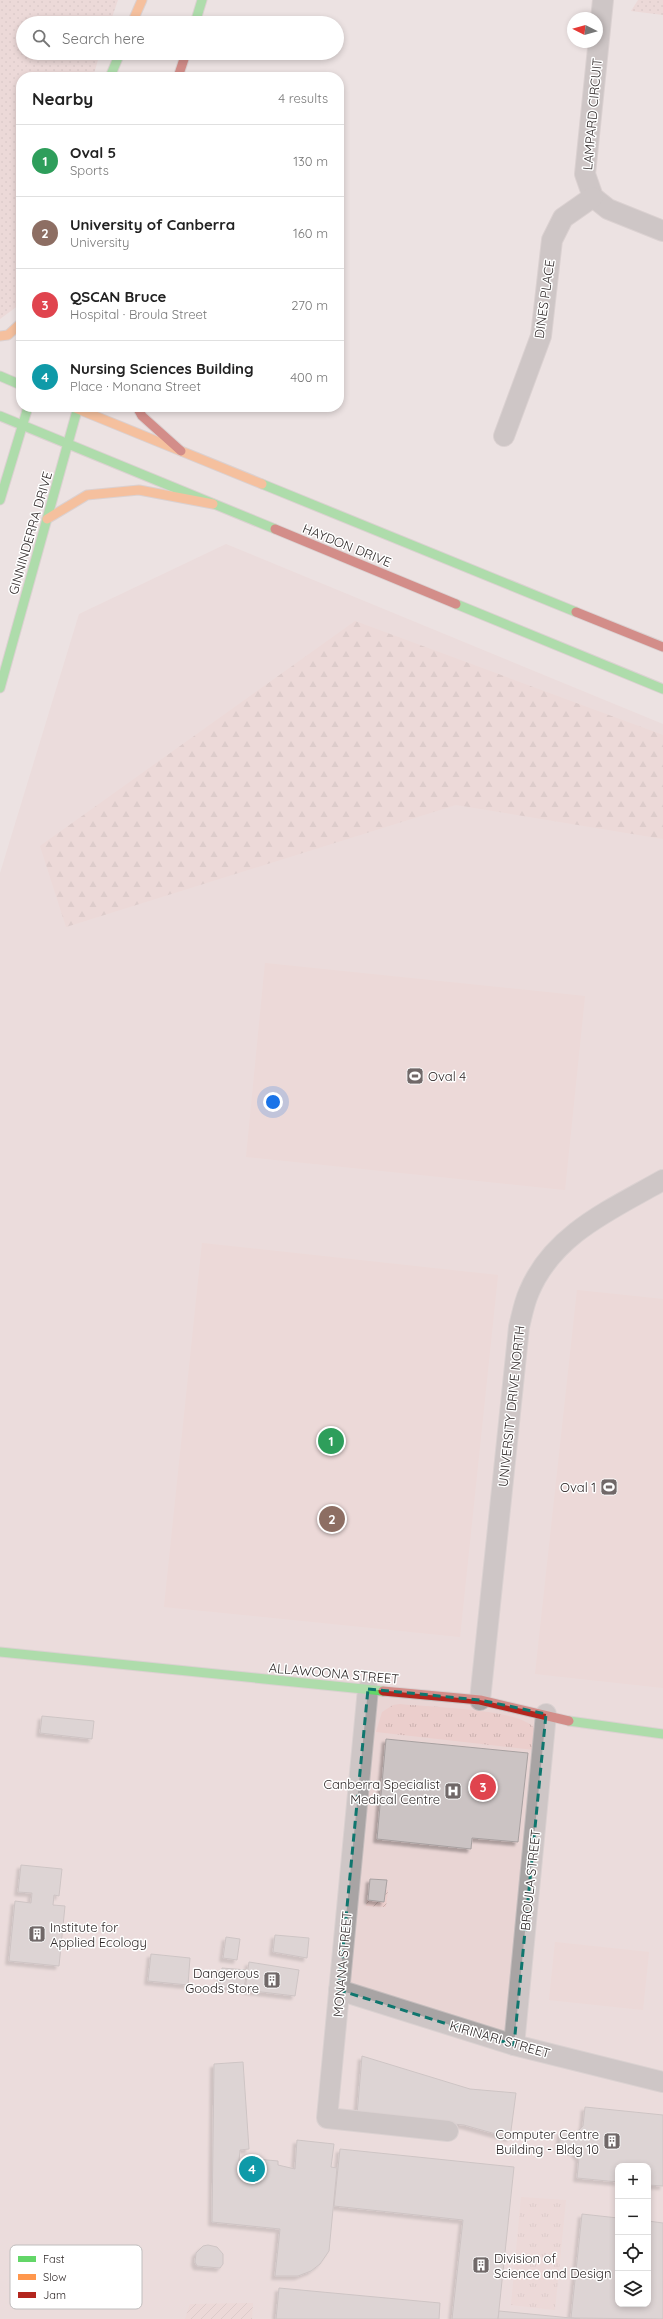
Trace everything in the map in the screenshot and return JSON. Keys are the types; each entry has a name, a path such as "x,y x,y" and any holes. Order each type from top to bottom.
{"main road":[{"path":"135,16 142,0"},
{"path":"144,16 149,0"},
{"path":"197,16 202,0"},
{"path":"112,72 117,60"},
{"path":"180,72 184,60"},
{"path":"0,336 8,336 16,328"},
{"path":"0,376 16,383"},
{"path":"0,500 26,412"},
{"name":"GINNINDERRA DRIVE","path":"0,688 68,445 75,412"},
{"name":"HAYDON DRIVE","path":"86,412 663,647"},
{"path":"139,412 181,451"},
{"name":"HAYDON DRIVE","path":"0,416 663,689"},
{"path":"47,519 87,496 139,490 213,504"},
{"name":"ALLAWOONA STREET","path":"0,1652 249,1679 480,1700 546,1714 582,1724 663,1734"}],"street":[{"name":"LAMPARD CIRCUIT","path":"593,197 585,174 603,0"},
{"path":"593,197 608,209 663,231"},
{"name":"DINES PLACE","path":"504,436 541,336 552,240 564,218 593,197"},
{"name":"UNIVERSITY DRIVE NORTH","path":"480,1700 518,1327 529,1292 539,1272 551,1257 582,1226 663,1180"},
{"name":"MONANA STREET","path":"368,1689 327,2118 448,2131"},
{"name":"BROULA STREET","path":"514,2045 546,1714"},
{"name":"KIRINARI STREET","path":"339,1990 514,2045 663,2082"}],"highlighted area":[{"path":"368,1689 480,1700 546,1714 514,2045 339,1990"}],"shaded area":[{"path":"226,544 663,724 663,2319 0,2319 0,873 79,614"}],"green space":[{"path":"0,0 118,0 112,16 16,16 16,60 98,60 94,72 16,72 16,307 0,319"},
{"path":"638,0 663,0 663,15 631,11"},
{"path":"355,621 663,735 663,839 456,805 66,927 40,846"},
{"name":"Oval 4","path":"265,963 585,996 565,1190 246,1157"},
{"path":"202,1243 498,1275 460,1637 164,1607"},
{"name":"Oval 1","path":"577,1290 663,1299 663,1688 535,1674"},
{"path":"400,1704 466,1709 517,1718 530,1724 538,1737 533,1738 534,1750 376,1732 382,1712 393,1705"},
{"path":"386,1890 388,1890 386,1907 366,1906 367,1900 384,1902"},
{"path":"555,1942 649,1952 643,2010 549,2000"},
{"path":"521,2197 566,2200 555,2310 511,2305"},
{"path":"253,2303 252,2319 185,2319 190,2304"}],"building":[{"path":"42,1716 94,1721 92,1739 40,1733"},
{"name":"Canberra Specialist Medical Centre","path":"386,1739 528,1753 518,1842 472,1838 471,1849 377,1839"},
{"name":"Institute for Applied Ecology","path":"21,1865 62,1869 59,1896 54,1895 53,1905 65,1906 59,1966 9,1961 15,1901 31,1903 32,1893 18,1892"},
{"path":"370,1879 387,1880 384,1902 368,1900"},
{"path":"275,1935 309,1938 307,1958 273,1952"},
{"path":"226,1937 240,1939 237,1960 223,1958"},
{"path":"151,1954 190,1958 188,1985 148,1981"},
{"name":"Dangerous Goods Store","path":"249,1962 299,1970 295,1996 245,1990"},
{"path":"222,1968 247,1970 244,1989 220,1987"},
{"path":"362,2056 470,2089 516,2093 510,2138 464,2125 357,2115"},
{"path":"243,2062 249,2149 240,2150 239,2161 256,2163 257,2159 278,2161 278,2165 295,2169 297,2140 334,2144 331,2167 337,2168 329,2251 320,2264 311,2271 298,2276 275,2276 280,2229 212,2222 214,2064"},
{"name":"Computer Centre Building - Bldg 10","path":"585,2107 663,2115 663,2186 651,2185 651,2163 615,2163 615,2182 577,2178 579,2158 574,2151 559,2149 561,2131 577,2132 583,2126"},
{"name":"Division of Science and Design","path":"340,2149 514,2167 498,2319 452,2319 463,2220 334,2206"},
{"path":"582,2214 615,2218 615,2307 651,2307 651,2221 663,2223 663,2319 571,2318"},
{"path":"208,2245 217,2247 223,2254 223,2264 220,2268 197,2266 195,2262 196,2253 203,2246"},
{"path":"279,2288 440,2303 439,2319 276,2319"},
{"path":"499,2311 571,2318 580,2319 498,2319"}],"traffic: fast":[{"path":"197,16 202,0"},
{"path":"112,72 117,60"},
{"path":"0,376 16,383"},
{"path":"0,500 26,412"},
{"path":"0,688 77,412"},
{"path":"0,416 275,529"},
{"path":"262,484 576,612"},
{"path":"456,604 663,689"},
{"path":"0,1652 383,1691"},
{"path":"569,1721 663,1734"}],"traffic: slow":[{"path":"135,16 142,0"},
{"path":"0,336 8,335 16,328"},
{"path":"85,412 262,484"},
{"path":"47,519 87,495 139,490 213,504"}],"traffic: jam":[{"path":"180,72 184,60"},
{"path":"140,412 142,416 181,451"},
{"path":"275,529 456,604"},
{"path":"576,612 663,647"},
{"path":"383,1691 480,1700 569,1721"}],"place":[{"name":"Oval 4","path":"415,1076"},
{"name":"Oval 5","path":"331,1441"},
{"name":"Oval 1","path":"609,1487"},
{"name":"University of Canberra","path":"332,1519"},
{"name":"QSCAN Bruce","path":"483,1787"},
{"name":"Canberra Specialist Medical Centre","path":"453,1791"},
{"name":"Institute for Applied Ecology","path":"37,1934"},
{"name":"Dangerous Goods Store","path":"272,1980"},
{"name":"Computer Centre Building - Bldg 10","path":"612,2141"},
{"name":"Nursing Sciences Building","path":"252,2169"},
{"name":"Division of Science and Design","path":"481,2265"}]}
